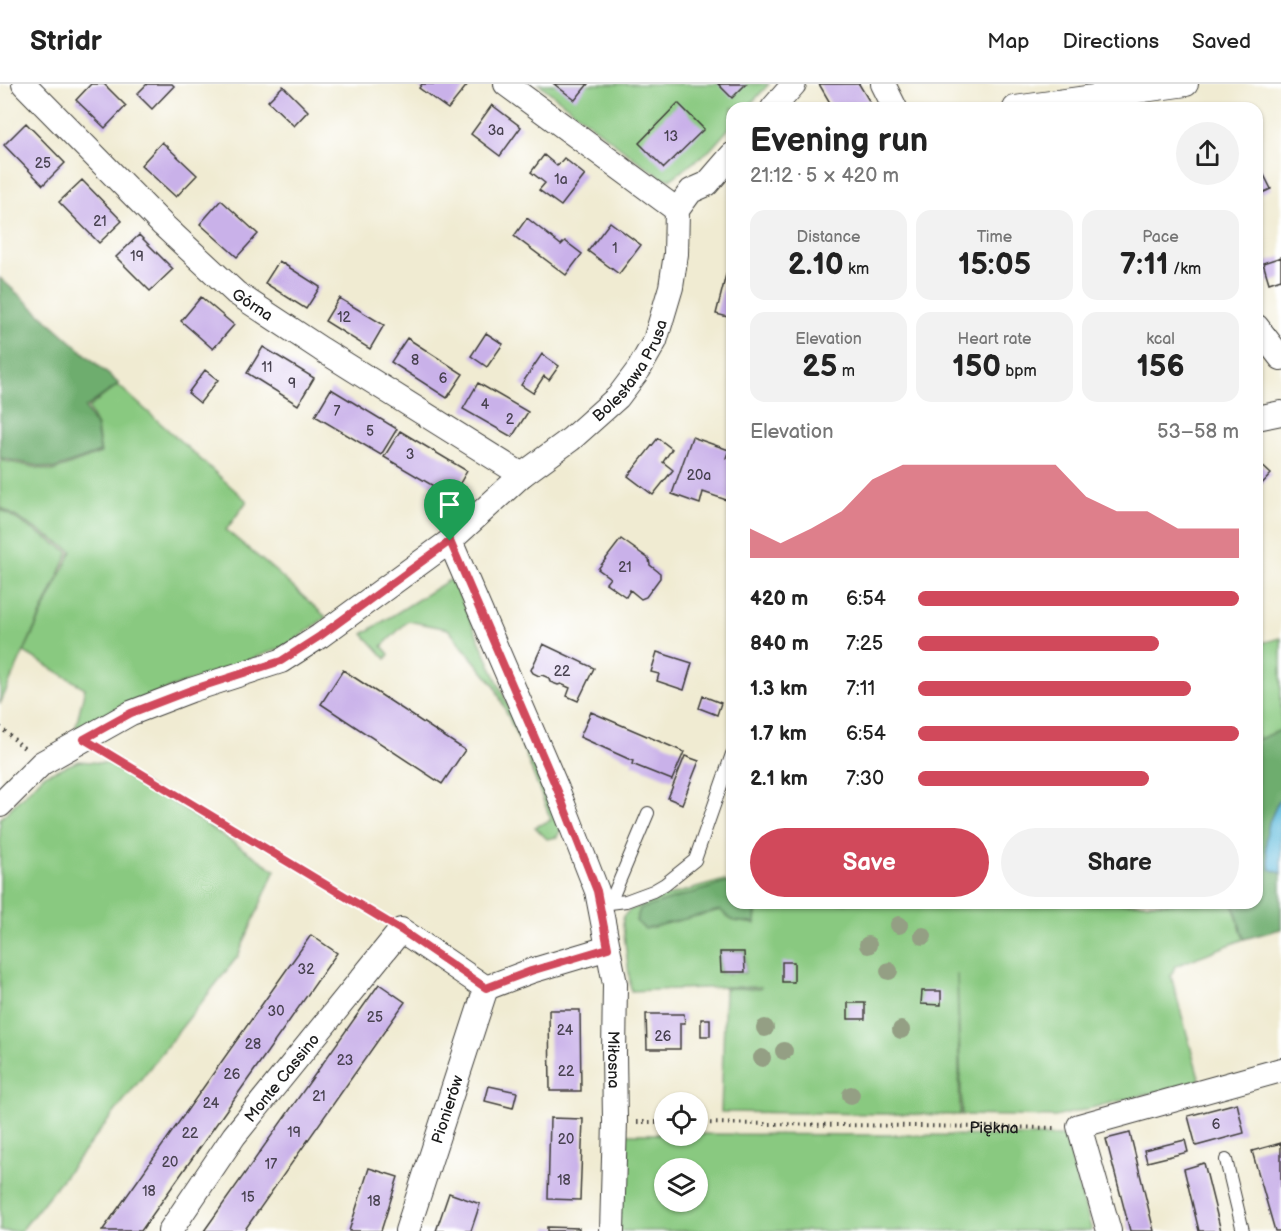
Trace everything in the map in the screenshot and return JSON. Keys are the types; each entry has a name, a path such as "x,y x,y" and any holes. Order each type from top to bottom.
{"street":[{"name":"Górna","path":"24,84 163,225 236,293 522,475"},
{"path":"506,84 677,210 691,191 726,178"},
{"path":"778,102 794,84"},
{"path":"883,84 892,102"},
{"path":"1118,101 1186,84"},
{"path":"707,184 726,162"},
{"name":"Bolesława Prusa","path":"0,804 42,763 131,713 191,690 281,661 320,636 450,541 522,475 571,439 618,397 639,369 655,341 671,288 676,254 677,210"},
{"path":"1263,335 1281,358"},
{"path":"1263,417 1281,413"},
{"path":"450,541 604,897"},
{"name":"Miłosna","path":"604,897 608,948 615,984 612,1231"},
{"path":"401,930 486,988 531,971 608,948"},
{"name":"Monte Cassino","path":"170,1231 234,1136 401,930"},
{"name":"Pionierów","path":"408,1231 486,988"},
{"path":"1109,1231 1079,1126 1281,1070"}],"lane":[{"path":"648,813 604,897 626,901 652,891 665,884 695,860 726,771"},
{"path":"1227,1160 1243,1231"}],"path":[{"path":"0,727 42,763"},
{"path":"84,739 401,930"},
{"name":"Piękna","path":"708,1123 1059,1128 1079,1126"}],"green space":[{"path":"539,84 769,84 752,102 726,102 726,132 710,150 671,179 663,178"},
{"path":"0,278 119,384 85,408 96,426 100,452 53,469 0,458"},
{"path":"118,385 247,501 226,530 326,617 287,646 121,706 75,730 85,688 24,652 72,551 0,507 0,460 53,471 101,453 97,426 88,408"},
{"path":"0,509 69,552 0,704"},
{"path":"449,580 453,581 530,755 561,829 557,837 547,839 535,827 551,820 527,758 494,685 448,629 408,621 382,646 389,654 386,659 363,634"},
{"path":"1281,638 1281,730 1263,738 1263,642"},
{"path":"1281,730 1281,799 1267,827 1266,849 1270,869 1281,873 1281,929 1244,939 1235,909 1263,909 1263,738"},
{"path":"79,761 114,764 275,870 238,956 21,1231 0,1231 0,819 44,775"},
{"path":"724,880 726,883 640,909 636,921 646,929 720,910 733,921 755,924 756,909 1234,909 1244,939 1175,966 1171,976 1200,1081 1055,1117 962,1115 957,974 960,1115 721,1112 725,989 760,989 761,987 728,987 631,991 623,926 623,916 630,910 657,899","holes":["720,951 745,951 745,973 720,973"]},
{"path":"726,883 726,909 756,909 755,923 733,921 720,910 645,929 636,921 640,909"},
{"path":"621,1134 654,1134 654,1146 708,1146 708,1134 1064,1136 1092,1231 615,1231"}],"water":[{"path":"1281,799 1281,873 1270,869 1266,849 1267,827"}],"building":[{"path":"91,84 104,84 126,106 105,128 76,100"},
{"path":"147,84 172,84 174,86 152,109 137,94"},
{"path":"422,84 468,84 448,109 419,88"},
{"path":"554,84 588,84 575,100"},
{"path":"718,84 746,84 732,98"},
{"path":"819,84 859,84 870,102 830,102"},
{"path":"283,86 308,111 294,126 268,101"},
{"path":"678,103 704,129 664,168 639,143"},
{"path":"492,105 521,127 500,156 471,134"},
{"path":"26,123 65,163 43,185 4,145"},
{"path":"162,142 197,175 176,197 141,165"},
{"path":"544,155 557,166 564,158 585,175 561,206 539,190 545,183 531,172"},
{"path":"1263,173 1271,189 1263,193"},
{"path":"82,180 122,221 99,243 59,202"},
{"path":"221,200 258,234 237,257 200,224"},
{"path":"527,218 561,245 565,241 582,254 566,275 514,236"},
{"path":"610,222 641,245 619,274 588,251"},
{"path":"139,235 173,269 150,291 116,257"},
{"path":"1281,257 1281,279 1269,283 1263,263"},
{"path":"279,261 320,287 306,309 265,283"},
{"path":"726,275 726,316 716,314"},
{"path":"201,297 234,325 213,349 181,321"},
{"path":"339,298 384,325 370,349 325,321"},
{"path":"486,333 503,344 487,367 471,356"},
{"path":"407,338 463,374 447,398 391,362"},
{"path":"263,347 314,378 298,405 247,373"},
{"path":"542,354 559,366 549,380 544,376 533,393 521,385"},
{"path":"205,370 218,380 200,403 188,393"},
{"path":"478,383 528,412 512,437 463,409"},
{"path":"331,389 397,429 381,455 315,416"},
{"path":"400,431 467,471 452,497 384,457"},
{"path":"692,437 726,449 726,500 703,492 700,504 672,494"},
{"path":"658,438 672,449 663,462 673,470 653,495 628,476"},
{"path":"1263,467 1271,474 1263,483"},
{"path":"621,539 649,559 650,565 660,573 660,578 646,597 641,599 630,590 626,597 606,583 610,578 598,569"},
{"path":"543,644 594,668 578,701 567,696 570,688 550,682 549,678 539,676 531,670"},
{"path":"657,652 692,663 684,690 657,681 659,674 651,672"},
{"path":"343,670 465,750 442,784 321,704"},
{"path":"703,696 721,703 717,715 699,708"},
{"path":"591,712 684,752 672,780 632,764 633,761 580,737"},
{"path":"685,756 699,761 682,804 668,798"},
{"path":"311,935 337,953 141,1231 102,1231"},
{"path":"720,952 744,952 745,972 721,972"},
{"path":"782,962 794,962 794,982 782,982"},
{"path":"379,984 405,1002 244,1231 204,1231"},
{"path":"922,991 941,991 941,1005 921,1004"},
{"path":"848,1003 865,1003 865,1019 848,1019"},
{"path":"549,1010 580,1010 581,1091 550,1091"},
{"path":"646,1014 684,1014 685,1023 680,1023 680,1049 647,1049"},
{"path":"701,1019 710,1019 710,1036 701,1036"},
{"path":"489,1086 517,1092 513,1108 485,1101"},
{"path":"1237,1103 1244,1133 1196,1146 1188,1116"},
{"path":"550,1118 583,1119 580,1200 548,1199"},
{"path":"1130,1133 1154,1231 1130,1231 1106,1139"},
{"path":"1185,1140 1188,1152 1147,1162 1144,1150"},
{"path":"1281,1143 1281,1231 1275,1231 1252,1151"},
{"path":"1204,1163 1221,1231 1199,1231 1184,1169"},
{"path":"369,1168 398,1177 381,1231 349,1231"},
{"path":"449,1193 480,1204 471,1231 436,1231"},
{"path":"547,1227 579,1228 579,1231 547,1231"}],"route":[{"path":"450,541 557,789 597,891 608,948 531,971 486,988 401,930 84,739 131,713 191,690 281,661 320,636 450,541"}]}
